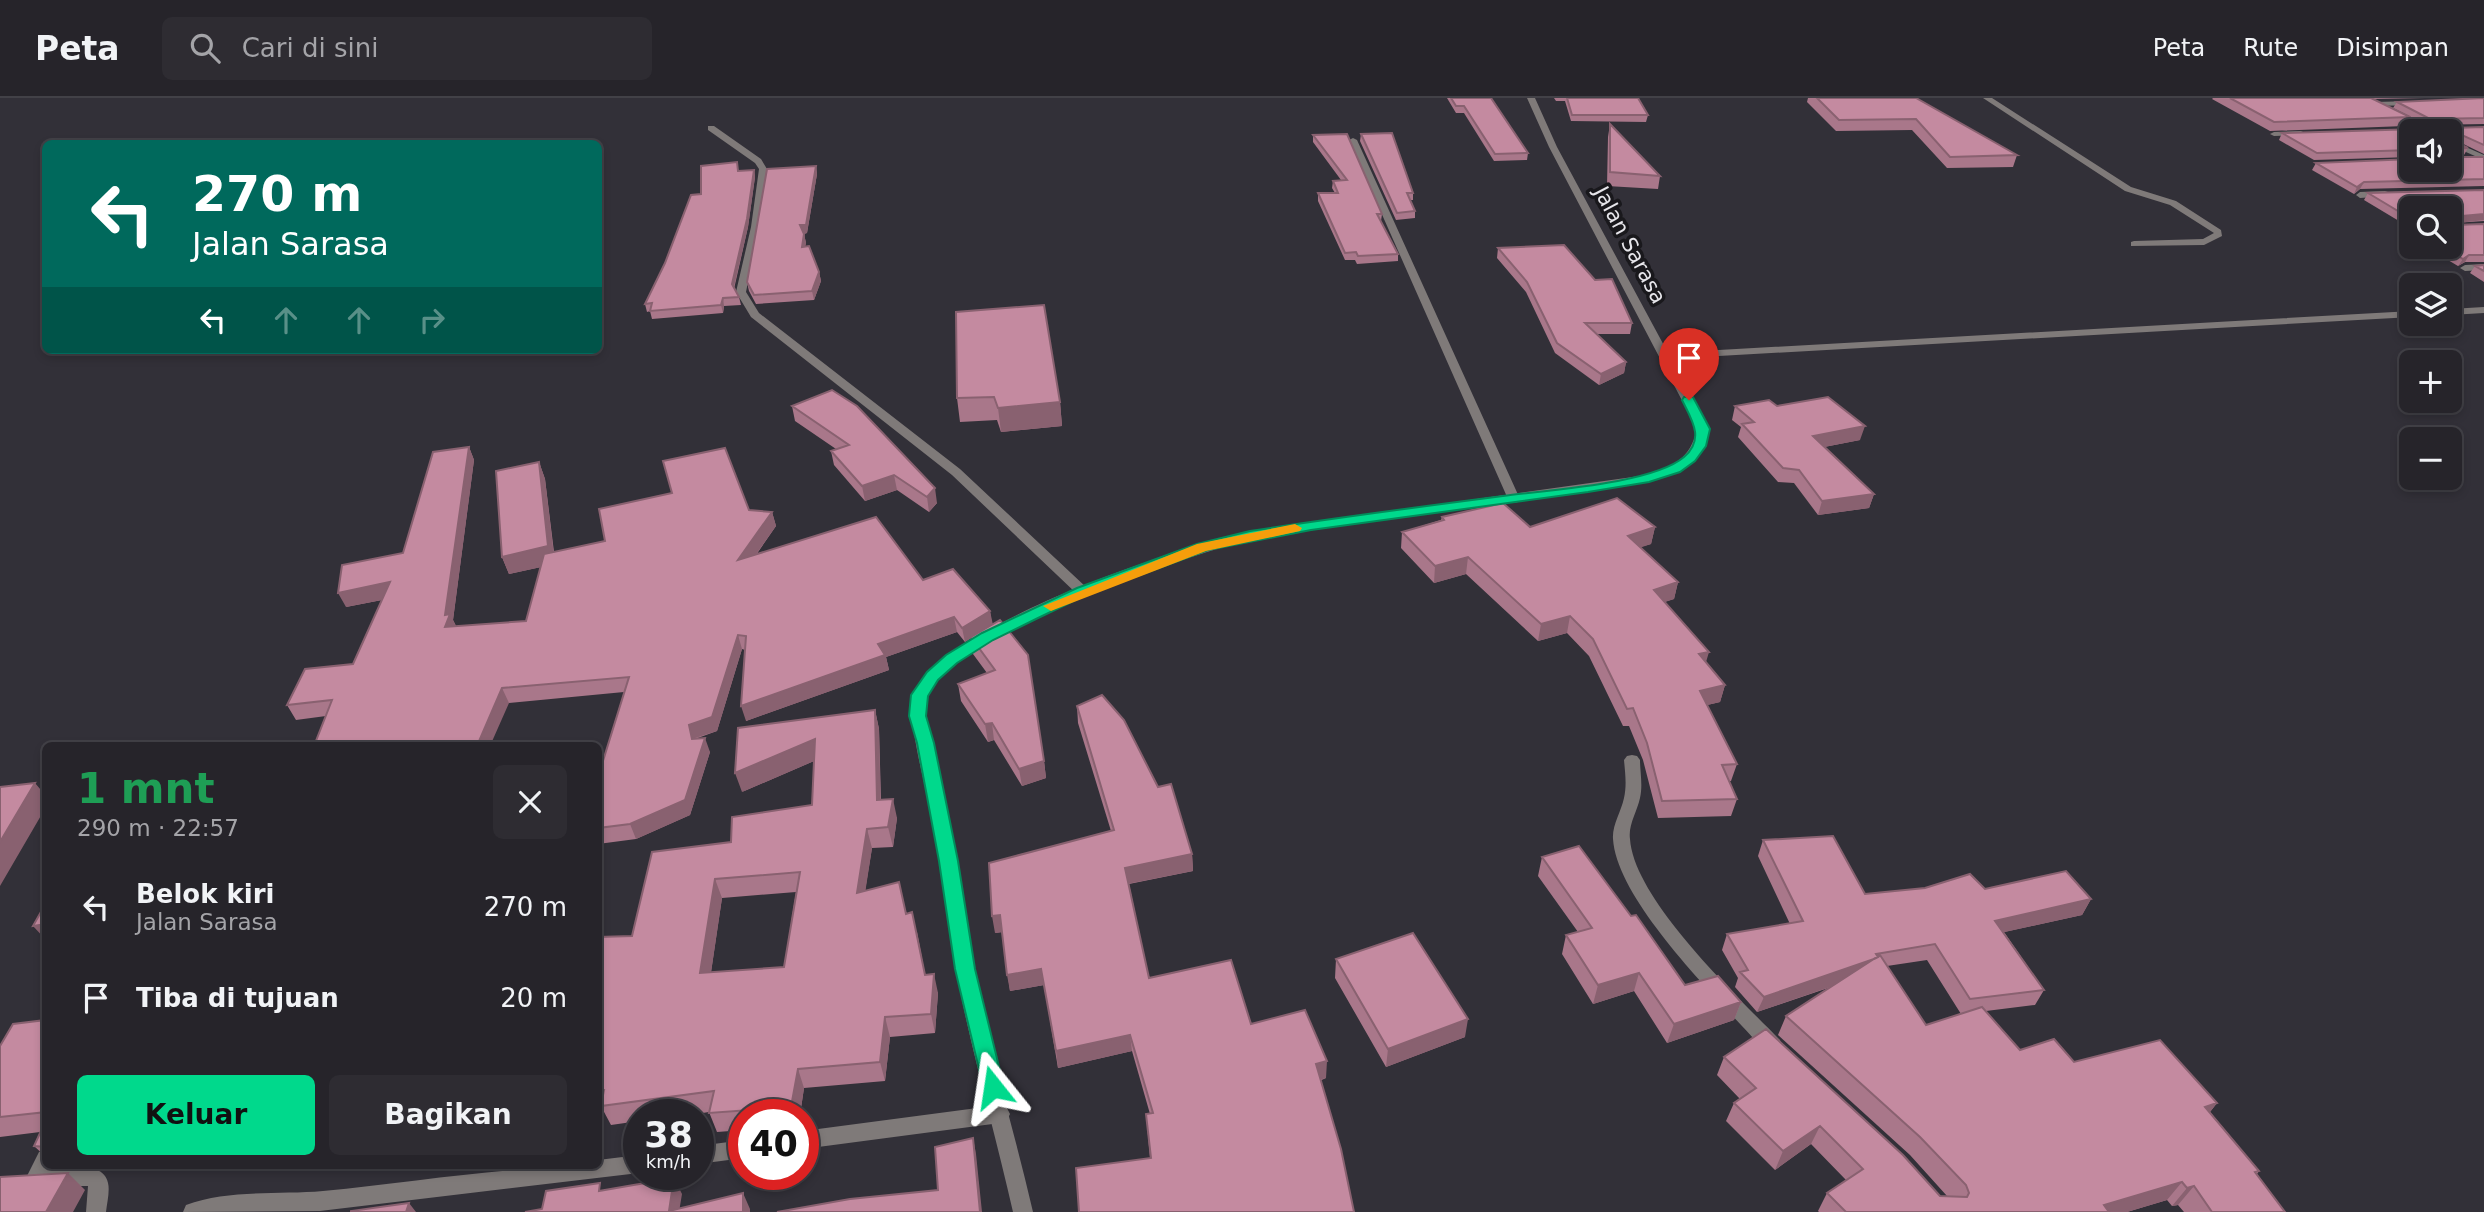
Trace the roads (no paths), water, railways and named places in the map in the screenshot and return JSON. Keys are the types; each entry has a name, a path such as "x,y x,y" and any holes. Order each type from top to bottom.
{"street":[{"name":"Jalan Sarasa","path":"1023,1212 965,969 949,861 926,743 917,716 920,695 933,676 952,659 987,636 1083,591 1202,547 1250,535 1649,478 1675,469 1690,459 1700,446 1703,429 1553,147 1531,98"},
{"path":"1987,98 2128,189 2173,203 2218,232 2218,236 2204,242 2134,244"},
{"path":"2364,99 2403,119"},
{"path":"2374,104 2429,102"},
{"path":"711,128 758,161 763,169 755,227 741,292 745,303 755,315 957,472 1083,591"},
{"path":"2274,134 2316,133"},
{"path":"1353,140 1514,499"},
{"path":"2462,148 2484,159"},
{"path":"2462,160 2484,159"},
{"path":"2360,195 2401,193"},
{"path":"2465,268 2484,268"},
{"path":"2462,311 2484,310"},
{"path":"1666,356 2399,315"},
{"path":"1632,760 1633,793 1621,834 1637,880 1664,926 1789,1062"},
{"path":"819,1138 1000,1114"},
{"path":"36,1178 42,1166"},
{"path":"192,1212 216,1207 308,1202 540,1178 623,1166"},
{"path":"12,1180 92,1177 98,1183 96,1212"}]}
